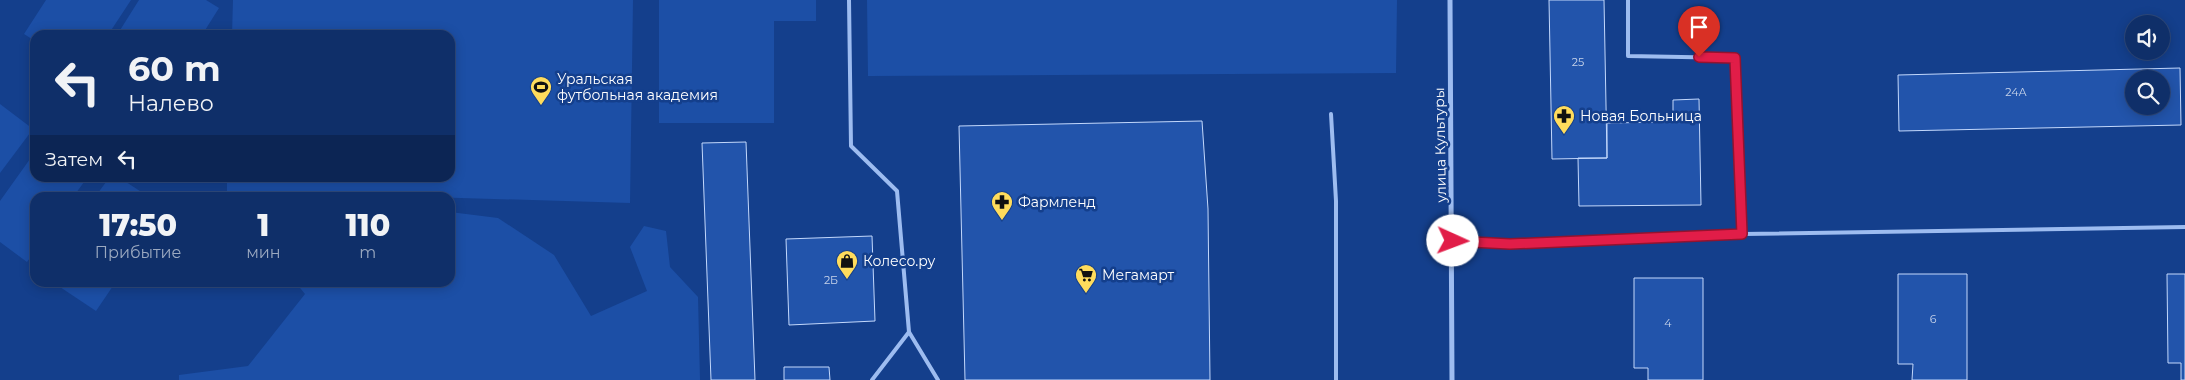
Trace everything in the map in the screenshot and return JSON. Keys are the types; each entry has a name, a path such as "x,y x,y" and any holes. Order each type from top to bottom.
{"street":[{"name":"улица Культуры","path":"1450,0 1453,241 1452,380"}],"lane":[{"path":"849,0 851,146 896,191 909,332 938,380"},
{"path":"1628,0 1628,56 1735,58 1742,234"},
{"path":"1331,114 1336,201 1336,380"},
{"path":"1453,241 1510,244 1742,234 2185,227"},
{"path":"872,380 909,332"}],"shaded area":[{"path":"46,0 131,0 111,30 30,30 30,38 24,34"},
{"path":"139,0 206,0 219,8 205,30 120,30"},
{"name":"Уральская футбольная академия","path":"233,0 633,0 630,203 455,198 455,192 227,191 227,182 455,182 455,30 232,30"},
{"path":"659,0 816,0 816,21 774,21 774,123 659,123"},
{"path":"867,0 1397,0 1396,73 868,76"},
{"path":"0,104 30,127 30,133 0,173"},
{"path":"30,159 30,182 84,182 77,192 30,192 30,258 27,262 0,242 0,201"},
{"path":"106,182 126,182 141,192 99,192"},
{"path":"455,213 498,218 554,255 591,316 647,291 630,247 644,226 666,231 670,267 698,297 700,380 179,380 179,375 248,366 305,294 299,287 455,287"},
{"path":"60,287 112,287 96,311"}],"building":[{"path":"1549,0 1604,0 1607,158 1552,159"},
{"path":"2180,68 2181,125 1899,131 1898,75"},
{"path":"1699,99 1701,205 1579,206 1578,158 1607,158 1607,123 1673,122 1673,100"},
{"name":"Мегамарт","path":"1202,121 1208,209 1210,380 965,380 959,126"},
{"path":"746,142 755,380 711,380 702,143"},
{"path":"872,236 875,321 789,325 786,239"},
{"path":"1898,274 1967,274 1967,380 1912,380 1913,364 1898,364"},
{"path":"2167,274 2185,274 2185,380 2181,380 2181,363 2168,363"},
{"path":"1634,278 1703,278 1703,380 1648,380 1648,368 1634,368"},
{"path":"784,367 829,367 830,380 784,380"}],"place":[{"name":"Уральская футбольная академия","path":"541,106"},
{"name":"Новая Больница","path":"1564,135"},
{"name":"Фармленд","path":"1002,221"},
{"name":"Колесо.ру","path":"847,280"},
{"name":"Мегамарт","path":"1086,294"}],"route":[{"path":"1453,241 1510,244 1742,234 1735,58 1699,57"}]}
